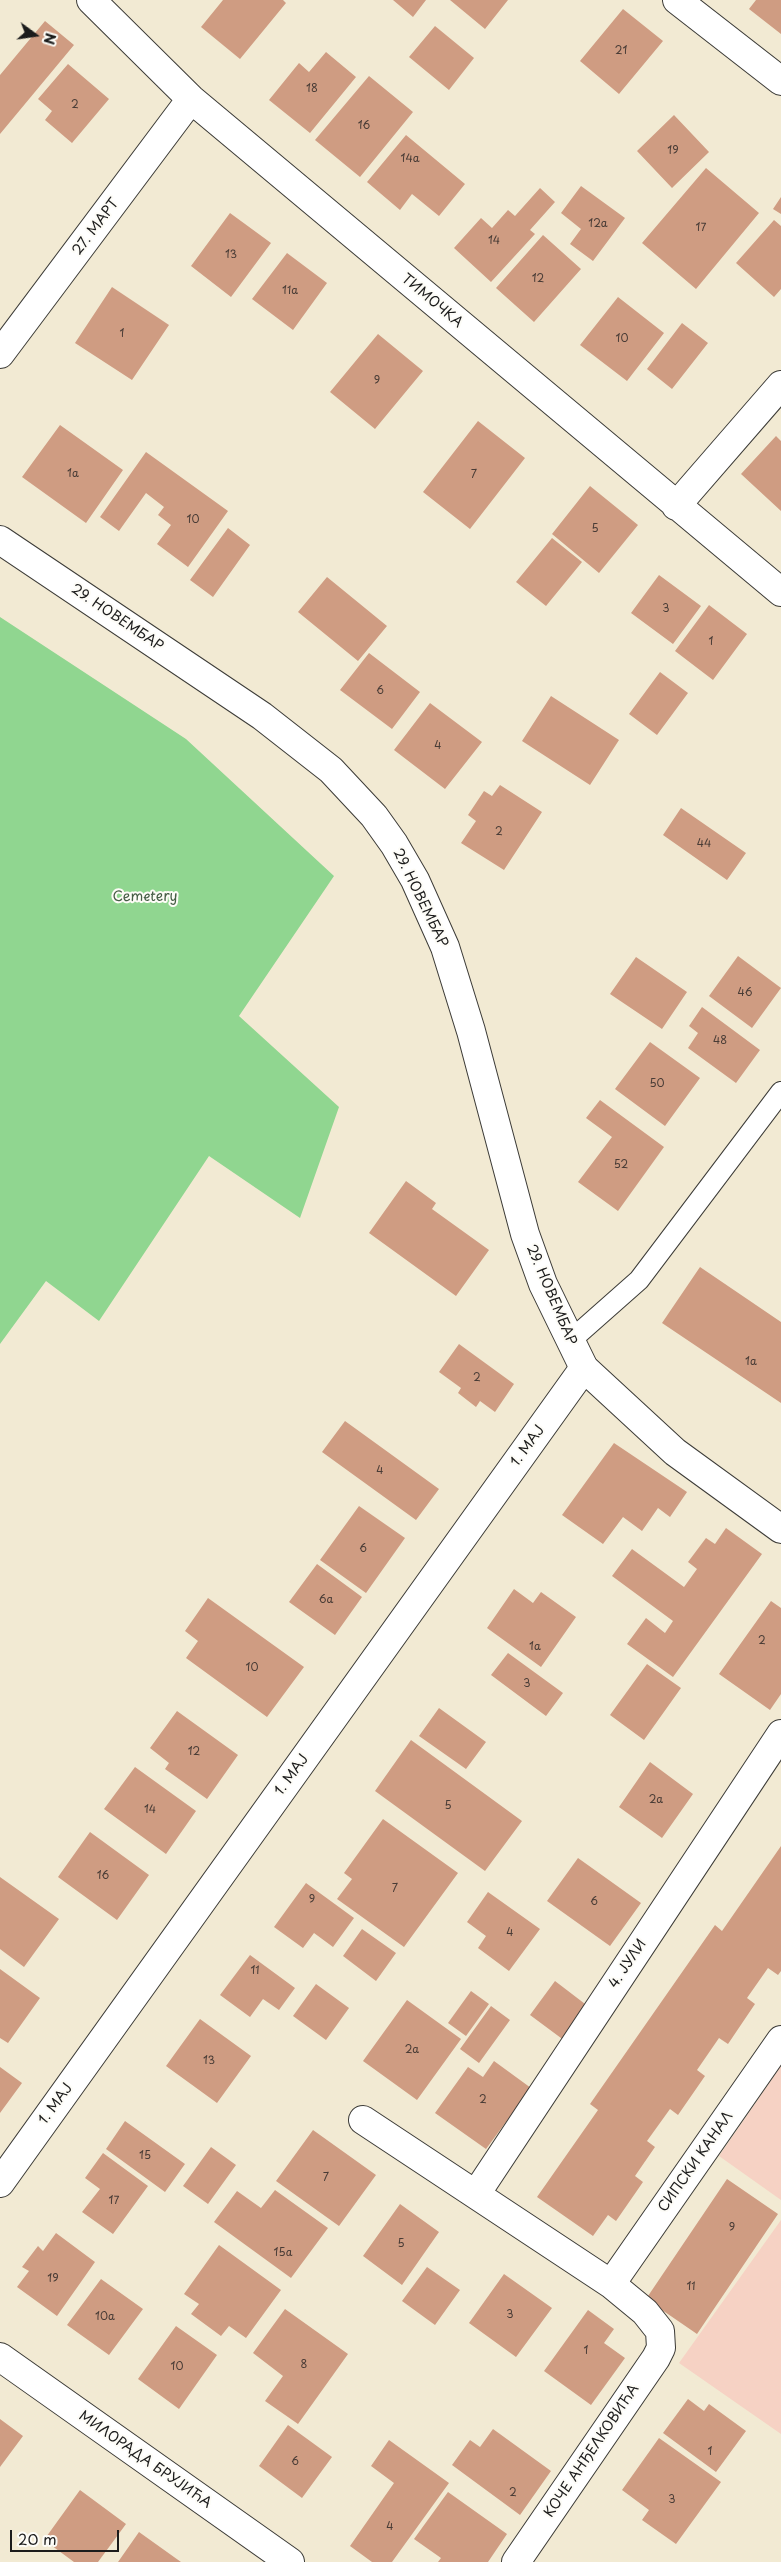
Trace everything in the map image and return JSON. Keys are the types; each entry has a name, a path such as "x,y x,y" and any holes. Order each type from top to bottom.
{"street":[{"name":"ТИМОЧКА","path":"92,0 191,99 781,592"},
{"path":"676,0 781,82"},
{"name":"27. МАРТ","path":"0,354 191,99"},
{"path":"676,506 781,385"},
{"name":"29. НОВЕМБАР","path":"0,540 262,716 330,770 374,816 394,844 415,880 445,947 472,1031 525,1234 543,1284 584,1368 675,1452 779,1523"},
{"name":"1. МАЈ","path":"0,2183 584,1368"},
{"name":"4. ЈУЛИ","path":"476,2194 781,1734"},
{"name":"СИПСКИ КАНАЛ","path":"611,2284 781,2040"},
{"path":"363,2120 611,2284"},
{"name":"КОЧЕ АНЂЕЛКОВИЋА","path":"516,2562 656,2358 662,2338 657,2325 645,2312 611,2284"},
{"name":"МИЛОРАДА БРУЈИЋА","path":"0,2357 290,2562"}],"lane":[{"path":"570,1341 639,1280 781,1092"}],"shaded area":[{"path":"781,2066 781,2200 719,2156"},
{"path":"781,2220 781,2434 679,2363"}],"green space":[{"name":"Cemetery","path":"0,617 186,739 334,876 239,1016 339,1107 300,1218 209,1156 99,1321 46,1281 0,1344"}],"building":[{"path":"223,0 283,0 286,3 240,59 201,27"},
{"path":"393,0 426,0 413,17"},
{"path":"450,0 508,0 485,29"},
{"path":"756,0 781,0 781,34 749,9"},
{"path":"623,9 663,41 619,94 580,61"},
{"path":"45,21 74,45 0,134 0,75"},
{"path":"435,26 474,58 449,90 409,57"},
{"path":"326,52 356,77 310,133 269,100 299,63 309,72"},
{"path":"68,64 109,99 72,143 45,120 52,111 38,99"},
{"path":"369,76 413,112 360,177 315,140"},
{"path":"674,115 709,152 672,188 637,151"},
{"path":"406,135 465,184 439,216 412,194 400,210 367,182"},
{"path":"706,168 759,213 696,289 642,243"},
{"path":"581,186 625,218 593,261 570,244 581,229 561,213"},
{"path":"540,188 555,202 530,230 535,234 491,282 454,248 481,218 492,228 508,210 515,216"},
{"path":"781,197 781,214 773,209"},
{"path":"230,213 271,243 231,297 191,266"},
{"path":"774,220 781,226 781,289 774,297 736,263"},
{"path":"543,235 581,269 534,322 496,288"},
{"path":"287,253 327,283 293,330 252,299"},
{"path":"112,287 169,325 132,380 75,343"},
{"path":"618,297 664,333 627,381 580,345"},
{"path":"682,323 708,343 672,389 647,369"},
{"path":"378,334 423,371 375,429 330,392"},
{"path":"478,421 525,458 470,529 423,492"},
{"path":"60,425 123,470 86,523 22,477"},
{"path":"776,436 781,441 781,511 741,474"},
{"path":"146,452 228,511 188,567 157,544 171,525 158,515 164,507 146,493 119,531 100,517"},
{"path":"590,486 638,525 599,573 552,534"},
{"path":"228,528 250,545 213,597 190,580"},
{"path":"552,538 582,562 546,606 516,582"},
{"path":"659,575 701,606 673,644 631,613"},
{"path":"327,577 387,626 358,661 298,612"},
{"path":"709,605 747,634 713,680 675,651"},
{"path":"369,653 420,692 392,729 340,690"},
{"path":"660,672 688,693 657,735 629,714"},
{"path":"551,696 619,740 590,785 522,741"},
{"path":"430,703 482,742 445,789 394,750"},
{"path":"500,785 542,812 504,870 461,843 476,821 468,815 484,791 492,796"},
{"path":"681,808 746,853 727,880 663,835"},
{"path":"738,956 781,988 752,1028 709,996"},
{"path":"636,957 687,992 662,1029 610,994"},
{"path":"702,1007 760,1050 736,1083 688,1048 698,1033 689,1026"},
{"path":"650,1042 700,1078 665,1126 615,1089"},
{"path":"600,1100 664,1147 618,1211 578,1182 612,1137 586,1118"},
{"path":"406,1181 436,1203 432,1209 489,1250 456,1296 369,1233"},
{"path":"700,1267 781,1322 781,1403 662,1323"},
{"path":"459,1344 514,1384 495,1412 480,1401 476,1407 458,1393 461,1388 439,1372"},
{"path":"345,1421 439,1489 416,1520 322,1452"},
{"path":"614,1443 687,1492 670,1517 658,1508 642,1531 623,1517 603,1544 562,1515"},
{"path":"359,1506 405,1538 366,1593 320,1560"},
{"path":"726,1528 762,1554 673,1677 627,1644 646,1618 665,1633 673,1621 612,1576 632,1549 684,1587 697,1569 688,1562 706,1538 715,1544"},
{"path":"317,1564 362,1597 335,1635 289,1602"},
{"path":"514,1589 533,1603 541,1592 576,1617 541,1667 487,1628"},
{"path":"208,1598 304,1667 267,1717 186,1658 198,1641 185,1631"},
{"path":"771,1601 781,1608 781,1694 770,1710 719,1674"},
{"path":"508,1653 563,1693 546,1716 491,1675"},
{"path":"647,1664 681,1688 644,1740 610,1715"},
{"path":"439,1708 486,1742 466,1769 419,1736"},
{"path":"177,1711 238,1755 207,1799 165,1769 169,1763 150,1748"},
{"path":"411,1740 522,1821 485,1871 375,1791"},
{"path":"650,1762 693,1794 662,1838 619,1807"},
{"path":"135,1767 196,1811 166,1854 104,1809"},
{"path":"383,1819 458,1873 404,1947 337,1899 352,1879 344,1873"},
{"path":"90,1832 149,1875 117,1920 58,1877"},
{"path":"781,1846 781,1971 778,1975 768,1968 747,1998 755,2004 728,2044 719,2038 697,2070 705,2076 678,2115 670,2109 647,2141 655,2147 635,2176 643,2182 616,2221 608,2215 593,2236 537,2197 598,2110 590,2104 715,1925 722,1931"},
{"path":"578,1858 641,1903 610,1946 547,1901"},
{"path":"0,1877 59,1919 24,1967 0,1949"},
{"path":"306,1883 354,1918 333,1947 314,1933 303,1948 274,1927"},
{"path":"488,1892 540,1929 509,1971 478,1948 486,1936 467,1922"},
{"path":"362,1929 396,1953 376,1981 343,1956"},
{"path":"250,1955 295,1988 279,2010 263,1999 250,2017 220,1995"},
{"path":"0,1969 40,1998 8,2043 0,2038"},
{"path":"555,1981 589,2007 565,2041 530,2015"},
{"path":"316,1984 349,2008 326,2040 293,2016"},
{"path":"471,1991 489,2004 466,2036 448,2023"},
{"path":"407,2000 461,2039 417,2100 363,2061"},
{"path":"491,2006 510,2020 479,2063 460,2049"},
{"path":"200,2019 251,2056 217,2103 166,2066"},
{"path":"494,2061 531,2088 486,2149 435,2113 468,2067 483,2077"},
{"path":"0,2067 22,2083 0,2113"},
{"path":"125,2121 185,2164 165,2192 106,2149"},
{"path":"313,2130 376,2175 339,2226 276,2181"},
{"path":"211,2147 236,2165 208,2204 183,2186"},
{"path":"103,2153 148,2186 113,2234 82,2212 100,2189 85,2178"},
{"path":"727,2179 778,2214 697,2334 646,2299"},
{"path":"275,2190 328,2228 291,2278 214,2222 237,2191 261,2208"},
{"path":"400,2204 439,2232 402,2285 363,2256"},
{"path":"56,2233 95,2262 57,2316 17,2287 29,2271 22,2267 38,2246 43,2251"},
{"path":"219,2245 281,2290 246,2338 229,2326 221,2336 191,2314 199,2304 184,2294"},
{"path":"427,2267 460,2290 435,2325 402,2301"},
{"path":"504,2274 552,2308 516,2357 469,2323"},
{"path":"101,2279 143,2309 109,2355 67,2325"},
{"path":"285,2309 348,2354 298,2424 265,2401 283,2376 253,2353"},
{"path":"588,2310 614,2329 604,2343 625,2358 591,2405 544,2371"},
{"path":"176,2326 217,2355 179,2409 138,2379"},
{"path":"688,2399 704,2411 709,2404 746,2431 716,2472 663,2433"},
{"path":"0,2419 23,2436 0,2467"},
{"path":"288,2425 332,2457 302,2498 259,2466"},
{"path":"493,2429 551,2471 520,2515 452,2465 470,2440 480,2447"},
{"path":"659,2438 721,2482 676,2544 642,2520 649,2510 622,2490"},
{"path":"389,2440 449,2483 392,2562 372,2562 350,2546 394,2483 371,2466"},
{"path":"80,2490 126,2524 98,2562 74,2562 44,2540"},
{"path":"448,2492 507,2534 488,2562 438,2562 441,2558 414,2539"},
{"path":"139,2532 181,2562 118,2562"}]}
